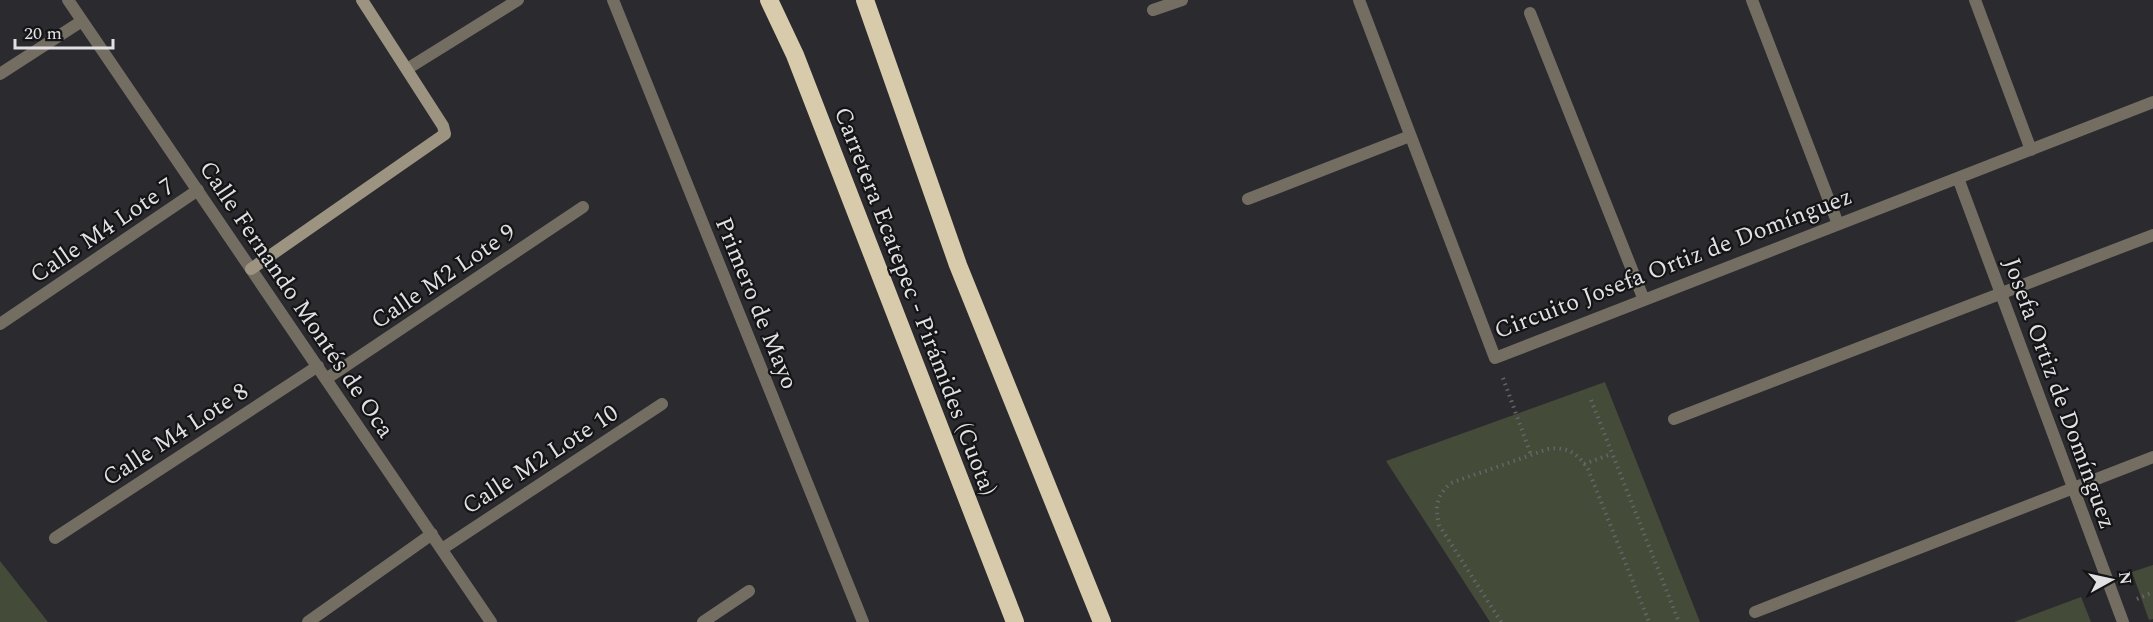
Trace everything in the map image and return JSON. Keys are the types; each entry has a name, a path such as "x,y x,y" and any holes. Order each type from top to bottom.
{"highway":[{"name":"Carretera Ecatepec - Pirámides (Cuota)","path":"769,0 795,55 1015,622"},
{"path":"866,0 958,265 1102,622"}],"main road":[{"path":"251,269 445,134 443,126 362,0"}],"street":[{"name":"Calle Fernando Montés de Oca","path":"68,0 491,622"},
{"path":"407,69 518,0"},
{"name":"Primero de Mayo","path":"613,0 863,622"},
{"path":"1153,10 1182,0"},
{"name":"Circuito Josefa Ortiz de Domínguez","path":"1359,0 1495,358 2153,102"},
{"path":"1752,0 1838,224"},
{"path":"1975,0 2031,150"},
{"path":"1530,14 1644,300"},
{"path":"0,74 82,21"},
{"path":"1248,199 1410,136"},
{"name":"Josefa Ortiz de Domínguez","path":"1958,178 2123,622"},
{"name":"Calle M4 Lote 7","path":"0,324 198,190"},
{"name":"Calle M2 Lote 9","path":"326,379 583,207"},
{"path":"1674,419 2153,235"},
{"name":"Calle M4 Lote 8","path":"55,538 318,366"},
{"name":"Calle M2 Lote 10","path":"442,549 662,404"},
{"path":"1755,612 2153,457"},
{"path":"308,622 432,534"},
{"path":"703,622 749,591"}],"path":[{"path":"1495,358 1530,455"},
{"path":"1591,400 1679,622"},
{"path":"1501,622 1439,525 1435,509 1440,493 1451,483 1548,449 1564,447 1578,454 1584,464 1649,622"},
{"path":"1584,464 1612,454"}],"green space":[{"path":"1605,382 1700,622 1490,622 1386,461"},
{"path":"0,561 48,622 0,622"},
{"path":"2153,565 2153,619 2149,620 2132,572"},
{"path":"2081,597 2091,622 2014,622"}]}
